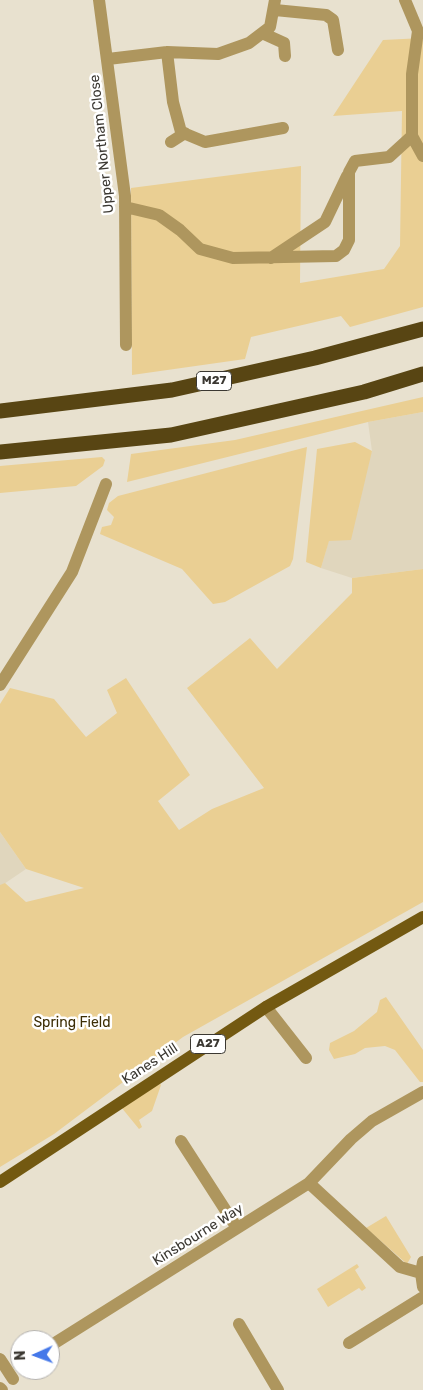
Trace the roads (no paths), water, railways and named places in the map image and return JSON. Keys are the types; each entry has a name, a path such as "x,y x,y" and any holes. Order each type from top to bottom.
{"highway":[{"name":"M27","path":"0,410 172,390 315,358 423,329"},
{"path":"0,452 171,435 364,392 423,374"}],"main road":[{"name":"Kanes Hill","path":"0,1182 266,1007 423,917"}],"street":[{"name":"Upper Northam Close","path":"99,0 108,59 125,208 126,345"},
{"path":"405,0 420,31 412,74 412,136 423,156"},
{"path":"108,59 167,52 218,54 249,43 270,27 275,5 326,15 333,20 338,50"},
{"path":"262,33 284,43 285,56"},
{"path":"167,52 173,102 182,132 205,142 283,128"},
{"path":"171,142 185,133"},
{"path":"271,258 325,222 355,161 389,157 412,136"},
{"path":"125,208 159,215 180,230 200,249 233,258 336,256 344,250 349,240 349,172"},
{"path":"0,685 72,572 106,484"},
{"path":"266,1007 306,1058"},
{"name":"Kinsbourne Way","path":"60,1340 309,1183 351,1139 372,1121 423,1092"},
{"path":"181,1141 237,1228"},
{"path":"309,1183 400,1267 422,1268 423,1288"},
{"path":"349,1343 423,1297"},
{"path":"239,1324 278,1390"},
{"path":"0,1359 10,1374"}],"park label":[{"name":"Spring Field","path":"72,1023"}]}
